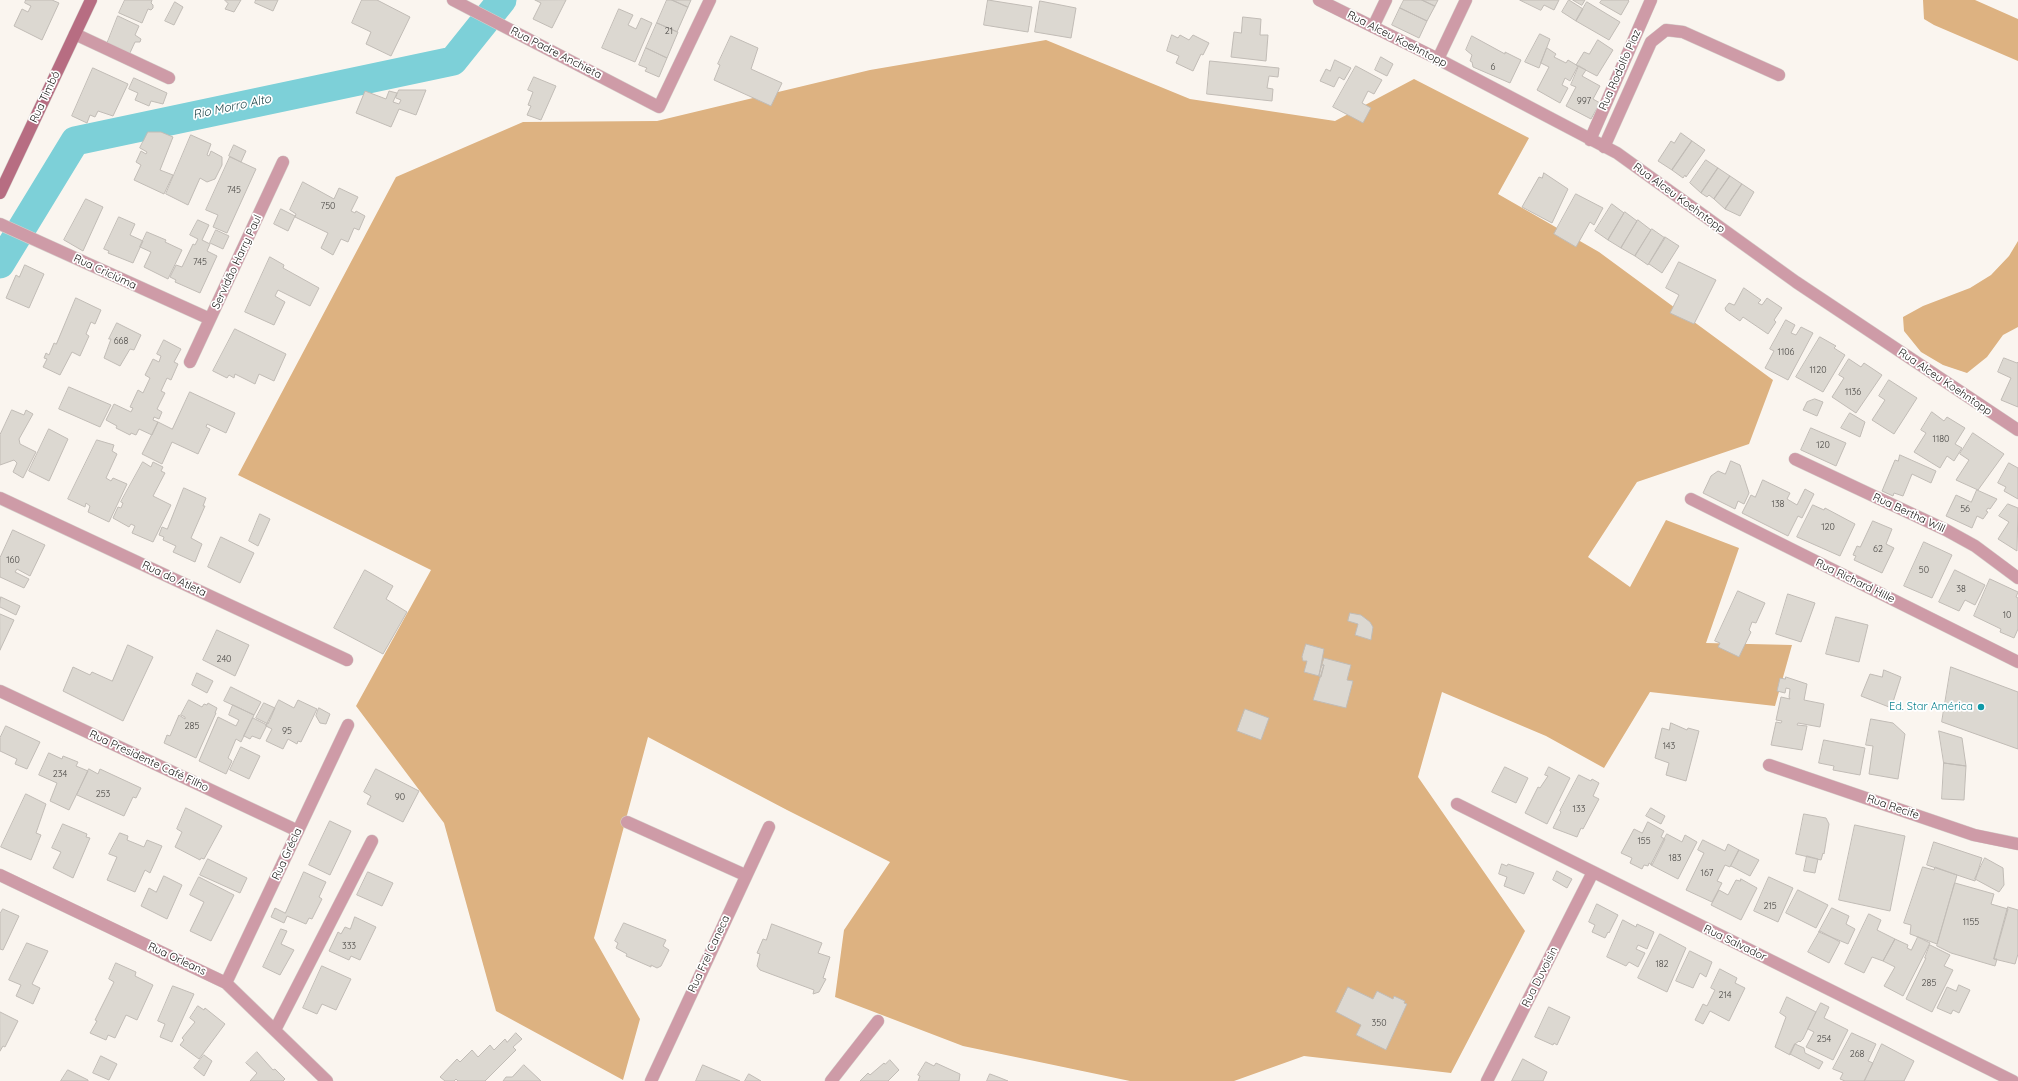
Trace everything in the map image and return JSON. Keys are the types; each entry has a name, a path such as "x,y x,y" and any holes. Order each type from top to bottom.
{"main road":[{"name":"Rua Timbó","path":"0,194 91,0"}],"street":[{"name":"Rua Padre Anchieta","path":"453,0 659,107 710,0"},
{"name":"Rua Alceu Koehntopp","path":"1319,0 1438,59 1617,153 1796,282 2018,430"},
{"path":"1373,27 1386,0"},
{"path":"1438,59 1466,0"},
{"name":"Rua Rodolfo Piaz","path":"1590,140 1651,0"},
{"path":"1604,147 1651,42 1666,30 1683,32 1779,75"},
{"path":"75,34 169,78"},
{"name":"Servidão Harry Paul","path":"190,362 283,162"},
{"name":"Rua Criciúma","path":"2,225 210,319"},
{"name":"Rua Bertha Will","path":"1795,459 1946,530 1975,546 2018,578"},
{"name":"Rua do Atleta","path":"0,498 347,660"},
{"name":"Rua Richard Hille","path":"1691,500 2018,662"},
{"name":"Rua Presidente Café Filho","path":"0,691 298,831"},
{"name":"Rua Grécia","path":"226,982 348,725"},
{"name":"Rua Recife","path":"1769,765 1974,835 2018,844"},
{"name":"Rua Salvador","path":"1457,804 2013,1081"},
{"path":"627,822 745,875"},
{"name":"Rua Frei Caneca","path":"651,1081 745,875 769,827"},
{"path":"275,1030 372,841"},
{"name":"Rua Duvoisin","path":"1487,1081 1593,872"},
{"name":"Rua Orleans","path":"0,875 226,982 327,1081"},
{"path":"831,1081 878,1021"}],"shaded area":[{"path":"1923,0 1975,0 2018,19 2018,61 1934,25 1924,19"},
{"path":"1046,40 1190,99 1335,121 1414,79 1529,138 1498,194 1599,252 1773,380 1749,444 1637,482 1588,557 1630,587 1666,520 1739,548 1706,643 1792,645 1775,706 1650,692 1604,768 1546,736 1442,692 1418,777 1525,931 1451,1073 1304,1056 1234,1081 1130,1081 963,1046 835,997 844,930 890,862 648,737 594,938 640,1019 623,1080 496,1011 444,823 356,706 431,570 238,475 396,177 523,122 657,121 870,70"},
{"path":"2018,241 2018,327 2003,335 1987,357 1967,373 1943,365 1921,352 1904,331 1903,317 1923,306 1970,288 1991,275 2009,256"}],"building":[{"path":"26,0 52,0 59,3 42,40 14,26 22,9 28,12 31,6 25,3"},
{"path":"125,0 152,0 151,3 153,8 151,10 148,9 142,23 119,13"},
{"path":"225,0 241,0 234,12 225,9 228,4"},
{"path":"256,0 278,0 273,11 255,3"},
{"path":"362,0 377,0 410,17 391,56 366,44 371,32 352,23"},
{"path":"535,0 566,0 552,28 533,19 541,3"},
{"path":"667,0 672,0 688,7 677,32 657,23"},
{"path":"672,0 691,0 688,7"},
{"path":"988,0 1032,7 1028,32 984,25"},
{"path":"1404,0 1422,0 1435,6 1427,21 1400,8"},
{"path":"1422,0 1438,0 1435,6"},
{"path":"1520,0 1559,0 1554,10 1544,5 1541,10"},
{"path":"1569,0 1583,9 1576,21 1562,12"},
{"path":"1573,0 1585,0 1582,5"},
{"path":"1602,0 1629,1 1621,15 1600,3"},
{"path":"1040,1 1076,8 1071,38 1035,32"},
{"path":"175,2 183,7 174,25 165,21"},
{"path":"1587,2 1620,22 1609,40 1576,21"},
{"path":"1400,8 1427,21 1419,38 1392,25"},
{"path":"619,9 633,15 628,25 636,29 641,18 652,23 635,62 602,48"},
{"path":"118,16 139,26 135,35 141,39 140,42 135,42 129,55 107,44"},
{"path":"1243,17 1261,19 1260,35 1268,35 1266,61 1231,57 1234,32 1241,33"},
{"path":"657,23 678,32 667,58 646,48"},
{"path":"1540,34 1550,39 1539,68 1525,62"},
{"path":"1172,35 1178,38 1180,35 1189,40 1193,35 1209,43 1203,55 1201,54 1193,71 1176,63 1179,56 1167,51"},
{"path":"731,36 758,48 751,69 782,83 771,106 714,80 720,65 718,64"},
{"path":"1472,36 1505,54 1505,52 1521,60 1510,83 1473,67 1472,62 1470,61 1472,55 1466,50"},
{"path":"1598,40 1613,50 1597,76 1576,65 1584,52 1589,54"},
{"path":"646,48 667,58 659,77 645,71 647,68 639,65"},
{"path":"1547,48 1556,54 1554,57 1566,63 1568,60 1578,66 1570,81 1565,78 1562,85 1568,88 1560,103 1537,90 1549,67 1541,63"},
{"path":"1381,57 1393,64 1387,76 1375,70"},
{"path":"1335,60 1351,68 1344,80 1339,77 1334,87 1320,81 1326,69 1330,71"},
{"path":"1210,61 1279,68 1278,77 1269,76 1267,88 1273,89 1272,101 1207,94"},
{"path":"1356,66 1382,80 1374,94 1368,91 1362,103 1371,108 1363,123 1333,107"},
{"path":"1579,66 1586,70 1582,76 1600,86 1593,99 1600,103 1591,119 1566,106 1576,87 1571,85"},
{"path":"93,68 128,84 113,116 98,111 95,117 90,115 87,123 72,116"},
{"path":"534,77 556,86 541,120 527,115 531,106 528,105 533,92 528,90"},
{"path":"134,78 167,93 163,104 151,101 149,106 135,100 138,93 129,89"},
{"path":"399,90 426,90 416,115 399,109 391,127 356,113 365,91 386,99 389,91 397,93 393,102 399,104 401,100 396,98"},
{"path":"148,132 161,132 173,137 160,170 173,175 164,194 134,180 141,165 136,162 141,151 146,154 147,152 140,148"},
{"path":"1681,133 1692,141 1672,170 1658,161 1671,141 1674,143"},
{"path":"191,135 211,144 207,155 209,156 211,151 222,157 222,165 215,179 207,182 200,178 188,205 166,194"},
{"path":"1692,141 1705,150 1686,177 1685,175 1683,178 1672,170"},
{"path":"234,145 246,151 241,162 229,156"},
{"path":"230,157 256,169 227,233 213,227 218,215 206,210"},
{"path":"1706,160 1718,168 1701,193 1690,183"},
{"path":"1718,168 1730,176 1714,199 1709,195 1707,197 1701,193"},
{"path":"1544,173 1568,189 1552,223 1522,207 1539,177 1542,178"},
{"path":"1730,176 1742,184 1725,209 1714,199"},
{"path":"303,182 334,199 339,188 358,197 351,211 355,213 356,211 365,216 359,230 354,228 348,242 341,239 333,255 321,248 328,233 295,217 296,214 290,210"},
{"path":"1742,184 1754,192 1740,216 1725,209"},
{"path":"1576,194 1603,208 1594,225 1590,222 1576,247 1554,234"},
{"path":"86,199 103,207 83,251 64,240"},
{"path":"1612,204 1624,213 1608,240 1595,231"},
{"path":"281,209 295,216 288,231 274,224"},
{"path":"1625,212 1637,221 1621,248 1608,240"},
{"path":"119,217 135,224 130,235 143,241 133,263 108,253 109,251 104,249"},
{"path":"198,220 209,225 202,240 210,244 207,251 217,256 200,293 175,282 176,280 170,277 176,265 182,267 193,244 195,245 198,239 190,235"},
{"path":"1638,220 1651,230 1635,256 1621,248"},
{"path":"1652,229 1665,238 1648,265 1635,256"},
{"path":"216,230 229,236 223,249 210,243"},
{"path":"147,232 166,240 165,242 182,250 168,279 144,267 151,252 140,247"},
{"path":"1665,237 1679,246 1662,273 1649,264"},
{"path":"270,257 284,265 283,268 319,288 310,306 278,290 275,296 285,302 274,325 245,312"},
{"path":"1679,262 1716,280 1694,324 1670,313 1679,295 1666,288"},
{"path":"25,265 44,274 29,308 6,298 16,275 19,277"},
{"path":"1744,288 1761,300 1758,303 1762,305 1767,298 1782,308 1774,320 1776,322 1768,334 1743,317 1740,321 1726,311 1725,308 1729,303 1734,305"},
{"path":"76,298 101,310 95,324 91,322 86,334 89,336 80,356 72,352 60,375 43,367 47,359 44,358 46,353 49,355 54,343 56,344"},
{"path":"1786,320 1795,325 1791,333 1796,335 1801,327 1813,333 1788,380 1765,368 1774,351 1770,349"},
{"path":"117,323 141,335 134,350 130,349 120,366 104,358 111,339 109,339"},
{"path":"235,329 286,354 274,381 259,374 255,384 235,374 234,378 229,375 227,378 213,371"},
{"path":"1820,337 1836,346 1834,348 1845,355 1823,392 1796,377"},
{"path":"164,340 181,349 174,362 178,364 171,380 167,378 161,391 165,393 157,409 162,412 159,419 154,417 153,420 158,422 152,435 139,429 136,435 131,433 130,435 116,428 117,426 106,420 114,404 131,412 133,408 130,407 138,390 143,393 150,378 145,375 153,359 159,362 161,356 157,354"},
{"path":"2004,358 2017,363 2018,362 2018,407 2001,400 2011,378 1998,372"},
{"path":"1849,359 1861,367 1864,363 1882,375 1856,413 1832,397 1844,378 1839,375"},
{"path":"1889,380 1917,398 1894,434 1872,420 1885,400 1879,396"},
{"path":"69,387 111,405 100,427 59,409"},
{"path":"190,392 235,413 226,433 207,424 206,427 210,429 198,454 172,442 162,464 142,454 158,422 172,429"},
{"path":"1815,399 1823,402 1817,416 1803,410 1807,402"},
{"path":"12,410 24,415 26,410 33,414 19,439 20,444 36,452 23,478 13,472 17,463 14,460 0,465 0,435"},
{"path":"1932,412 1944,421 1947,417 1965,428 1955,444 1962,448 1954,461 1947,456 1940,468 1914,452 1926,433 1921,430"},
{"path":"1850,413 1865,422 1860,437 1841,428"},
{"path":"1811,428 1846,443 1836,466 1801,450"},
{"path":"49,429 68,439 49,481 29,471"},
{"path":"1973,433 2004,454 1978,490 1956,480 1969,460 1960,454"},
{"path":"97,440 114,445 112,451 117,454 106,478 111,481 113,478 127,484 109,522 88,512 90,506 86,503 85,507 68,499"},
{"path":"1900,455 1936,471 1931,483 1912,474 1903,496 1894,493 1893,496 1882,491 1895,460 1898,461"},
{"path":"1731,461 1740,465 1749,493 1744,504 1738,501 1735,509 1703,493 1711,476 1718,471 1725,474"},
{"path":"143,462 151,467 153,462 163,467 161,471 165,473 153,496 171,505 153,542 132,533 135,526 131,524 129,527 113,518 118,507 121,508 123,503 121,502"},
{"path":"2009,463 2018,468 2018,499 2004,491 2006,487 1998,483"},
{"path":"1763,480 1790,493 1787,499 1797,505 1805,489 1814,494 1802,518 1798,516 1788,536 1742,513 1751,495 1755,497"},
{"path":"184,488 206,498 203,506 205,506 191,538 202,544 195,562 173,552 176,546 163,540 164,537 159,535 162,527 167,529"},
{"path":"1977,490 1997,499 1990,509 1988,508 1986,511 1988,512 1983,519 1977,516 1972,528 1946,516 1956,495 1971,502"},
{"path":"2008,504 2018,508 2017,551 1998,539 2009,522 1999,516"},
{"path":"1813,505 1824,510 1825,508 1855,524 1840,556 1797,537"},
{"path":"260,514 270,519 258,546 249,541"},
{"path":"1873,521 1892,529 1886,544 1894,548 1882,573 1854,560 1856,556 1853,555 1857,546 1860,547"},
{"path":"13,530 45,545 30,576 17,569 15,572 29,579 24,588 0,577 0,558"},
{"path":"221,537 254,553 240,583 208,567"},
{"path":"1924,542 1952,555 1932,598 1904,586"},
{"path":"365,570 393,586 386,599 407,612 383,654 334,628"},
{"path":"1955,570 1985,585 1975,605 1965,600 1959,611 1939,602"},
{"path":"1990,579 2018,592 2016,597 2018,598 2018,629 2014,638 2000,632 2001,629 1974,616"},
{"path":"1738,591 1765,603 1756,623 1752,622 1749,630 1751,632 1739,657 1718,647 1720,643 1715,641"},
{"path":"1788,594 1815,603 1801,642 1776,634"},
{"path":"1,597 20,606 16,615 0,607"},
{"path":"1350,613 1361,615 1370,622 1373,627 1371,640 1355,635 1358,624 1348,621"},
{"path":"0,614 14,620 0,650"},
{"path":"1836,617 1868,625 1859,662 1826,654"},
{"path":"217,630 249,645 235,676 203,660"},
{"path":"1306,644 1324,649 1319,676 1304,672 1307,661 1303,661 1302,657"},
{"path":"128,645 153,657 123,721 63,691 73,667 90,675 92,672 112,681"},
{"path":"1324,658 1351,665 1347,680 1353,681 1346,708 1313,700 1324,665 1322,665"},
{"path":"1322,665 1324,665 1321,677 1319,676"},
{"name":"Ed. Star América","path":"1951,667 2018,692 2018,749 1942,722"},
{"path":"1884,670 1901,677 1893,702 1889,707 1861,696 1870,674 1882,677"},
{"path":"197,673 213,681 207,693 192,685"},
{"path":"1786,677 1807,684 1804,700 1824,704 1820,727 1798,723 1797,725 1807,726 1802,750 1771,745 1776,722 1781,723 1782,721 1776,720 1781,697 1790,699 1790,689 1786,688 1785,693 1777,691 1780,678 1785,679"},
{"path":"231,687 261,702 254,715 224,701"},
{"path":"189,700 202,707 204,704 207,705 208,703 217,708 196,758 164,743 167,735 170,736 179,715 185,719 185,717 181,715"},
{"path":"279,700 294,708 298,700 317,709 301,742 298,741 297,744 288,739 283,749 266,741 272,729 266,726"},
{"path":"264,703 275,708 268,724 256,718"},
{"path":"233,705 254,715 241,742 236,739 228,758 232,761 226,774 199,761 218,717 236,726 239,720 229,715"},
{"path":"319,708 330,714 326,724 320,723 316,716"},
{"path":"1245,709 1269,718 1261,740 1237,731"},
{"path":"253,718 267,725 260,739 252,736 250,739 244,736"},
{"path":"1871,719 1893,723 1905,734 1898,779 1869,774 1873,746 1866,745"},
{"path":"1671,723 1687,730 1688,728 1699,731 1686,781 1666,775 1669,763 1655,758 1662,728 1669,730"},
{"path":"6,726 40,742 27,769 15,764 17,759 0,751 0,738"},
{"path":"1939,731 1962,738 1966,766 1944,763"},
{"path":"1824,740 1865,748 1860,775 1833,770 1834,766 1819,763"},
{"path":"241,747 260,756 249,779 230,770"},
{"path":"49,753 62,759 63,756 78,762 76,766 88,771 69,810 50,801 57,783 39,775"},
{"path":"1944,763 1966,766 1964,800 1942,799"},
{"path":"1505,767 1528,778 1516,803 1492,792"},
{"path":"1549,767 1570,778 1547,824 1525,813 1538,787 1540,788 1548,776 1545,775"},
{"path":"89,769 98,774 100,769 141,788 136,798 133,797 124,816 77,795"},
{"path":"376,769 419,791 403,822 367,804 371,796 364,792"},
{"path":"1579,775 1599,783 1593,796 1599,799 1577,837 1553,828 1561,812 1560,811"},
{"path":"26,794 46,804 36,833 41,835 31,860 1,847"},
{"path":"186,808 222,826 204,859 201,858 200,860 175,847 182,832 177,829"},
{"path":"1651,808 1665,816 1661,824 1646,816"},
{"path":"1804,814 1826,818 1829,824 1824,854 1823,853 1821,860 1796,854"},
{"path":"330,821 351,831 330,875 309,865"},
{"path":"1648,822 1664,831 1661,837 1665,839 1652,865 1649,863 1648,866 1644,865 1642,869 1630,863 1632,858 1621,853 1634,829 1642,833"},
{"path":"63,824 87,834 86,837 90,838 73,878 53,868 61,852 52,848"},
{"path":"1855,825 1905,836 1890,911 1839,900"},
{"path":"120,833 128,836 127,840 144,847 147,840 162,846 150,873 145,870 135,892 107,880 117,857 109,854"},
{"path":"1667,834 1682,842 1685,835 1697,842 1678,879 1651,865"},
{"path":"1703,840 1725,851 1728,844 1739,850 1730,867 1725,865 1717,881 1722,883 1712,902 1686,890 1704,853 1698,850"},
{"path":"1934,842 1982,858 1975,881 1927,865"},
{"path":"1739,850 1759,860 1750,876 1731,866"},
{"path":"1807,856 1818,859 1815,873 1804,871"},
{"path":"1985,858 2003,868 2004,885 1999,892 1975,879"},
{"path":"208,859 247,878 240,893 200,875"},
{"path":"1502,864 1507,866 1508,864 1534,873 1524,894 1504,886 1507,877 1499,874"},
{"path":"1923,867 1934,870 1935,867 1957,875 1937,944 1910,934 1911,925 1904,923"},
{"path":"1557,871 1572,879 1567,888 1553,880"},
{"path":"304,872 326,882 319,897 322,899 312,919 309,918 306,924 287,916 284,923 271,917 275,908 285,913"},
{"path":"368,872 393,883 382,906 357,895"},
{"path":"164,876 182,885 167,919 141,906 149,888 156,892"},
{"path":"199,877 234,895 211,941 190,931 204,902 190,895"},
{"path":"1769,877 1793,888 1778,922 1754,911"},
{"path":"1741,879 1757,888 1741,920 1711,905 1719,890 1728,895 1736,880 1740,881"},
{"path":"1955,883 1994,894 1991,904 2008,909 1994,959 1997,959 1995,966 1951,953 1937,946"},
{"path":"1798,890 1828,905 1816,928 1786,913"},
{"path":"1597,904 1618,915 1605,938 1592,932 1595,925 1589,922"},
{"path":"2008,907 2018,910 2018,954 2015,964 1994,959"},
{"path":"1832,908 1849,916 1846,924 1855,929 1848,944 1819,932"},
{"path":"3,909 19,916 3,950 0,949 0,914"},
{"path":"1869,914 1881,920 1877,930 1895,939 1883,961 1872,957 1864,973 1845,964"},
{"path":"355,917 376,927 360,960 351,956 349,960 329,951 338,932 341,934 345,927 350,929"},
{"path":"1623,920 1636,927 1637,924 1654,932 1647,949 1638,945 1636,949 1645,953 1638,967 1629,962 1626,966 1607,957"},
{"path":"624,923 666,940 663,946 669,950 661,966 657,968 651,965 651,967 626,956 627,954 616,948 618,943 615,941"},
{"path":"772,924 822,943 818,953 830,957 823,978 826,979 819,992 813,994 814,990 760,970 757,966 760,954 757,953 763,939 766,940"},
{"path":"281,929 287,931 281,944 294,950 280,975 263,967"},
{"path":"1820,931 1840,942 1829,963 1808,952"},
{"path":"1660,934 1686,948 1667,992 1638,978"},
{"path":"1918,937 1930,943 1903,996 1884,986 1895,967 1883,961 1895,939 1908,945 1907,948 1911,950"},
{"path":"27,943 48,951 32,984 40,988 33,1004 16,996 21,985 9,980"},
{"path":"1930,945 1950,955 1944,966 1953,970 1932,1012 1906,999 1926,958"},
{"path":"1690,951 1712,962 1706,977 1700,973 1693,988 1676,981"},
{"path":"116,963 136,972 135,976 153,985 137,1020 126,1015 115,1038 108,1035 106,1040 90,1033 97,1021 95,1020 114,982 109,979"},
{"path":"322,966 351,979 336,1010 322,1004 317,1014 303,1008"},
{"path":"1720,969 1737,978 1735,983 1745,988 1729,1021 1710,1011 1703,1024 1695,1020 1703,1004 1707,1006 1715,990 1711,988"},
{"path":"1959,985 1970,990 1959,1013 1953,1010 1951,1014 1937,1008 1947,987 1956,991"},
{"path":"173,986 194,994 172,1042 160,1037 165,1024 158,1021"},
{"path":"1348,987 1373,999 1377,991 1393,999 1394,996 1405,1001 1404,1003 1407,1004 1386,1050 1356,1035 1361,1025 1336,1012"},
{"path":"1787,997 1816,1012 1803,1039 1795,1044 1790,1055 1775,1047 1786,1017 1780,1013"},
{"path":"1821,1003 1829,1007 1824,1018 1848,1030 1833,1060 1806,1047 1814,1032 1808,1029"},
{"path":"198,1006 204,1010 205,1008 225,1024 199,1059 180,1045 184,1040 182,1038 195,1022 190,1018"},
{"path":"1549,1007 1570,1017 1557,1045 1554,1043 1553,1045 1535,1037"},
{"path":"0,1012 18,1021 5,1047 3,1046 0,1051"},
{"path":"516,1033 522,1039 513,1047 516,1050 485,1081 458,1081 456,1079 454,1081 445,1081 440,1077 457,1059 460,1062 472,1050 478,1057 490,1045 494,1050 505,1039 507,1042"},
{"path":"1852,1033 1876,1044 1868,1061 1873,1063 1864,1081 1845,1081 1840,1079 1843,1073 1833,1069"},
{"path":"1795,1044 1804,1048 1805,1053 1823,1062 1819,1069 1790,1054"},
{"path":"1882,1044 1914,1061 1904,1081 1865,1081"},
{"path":"257,1052 273,1070 275,1069 285,1079 283,1081 250,1081 257,1073 246,1063"},
{"path":"204,1055 212,1061 204,1076 194,1068"},
{"path":"101,1056 117,1064 109,1080 93,1073"},
{"path":"1523,1059 1547,1072 1543,1081 1512,1081"},
{"path":"890,1060 899,1070 888,1081 860,1081 868,1073 870,1075"},
{"path":"926,1062 934,1066 936,1063 960,1074 959,1081 918,1081 920,1076 918,1075"},
{"path":"524,1065 541,1081 503,1081 506,1077 512,1077"},
{"path":"703,1065 740,1081 696,1081"},
{"path":"68,1070 88,1080 88,1081 61,1081"},
{"path":"749,1074 761,1081 745,1081"},
{"path":"990,1074 998,1077 1008,1081 987,1081"}],"waterway":[{"name":"Rio Morro Alto","path":"0,264 75,141 453,61 502,0"}],"place":[{"name":"Ed. Star América","path":"1981,707"}]}
